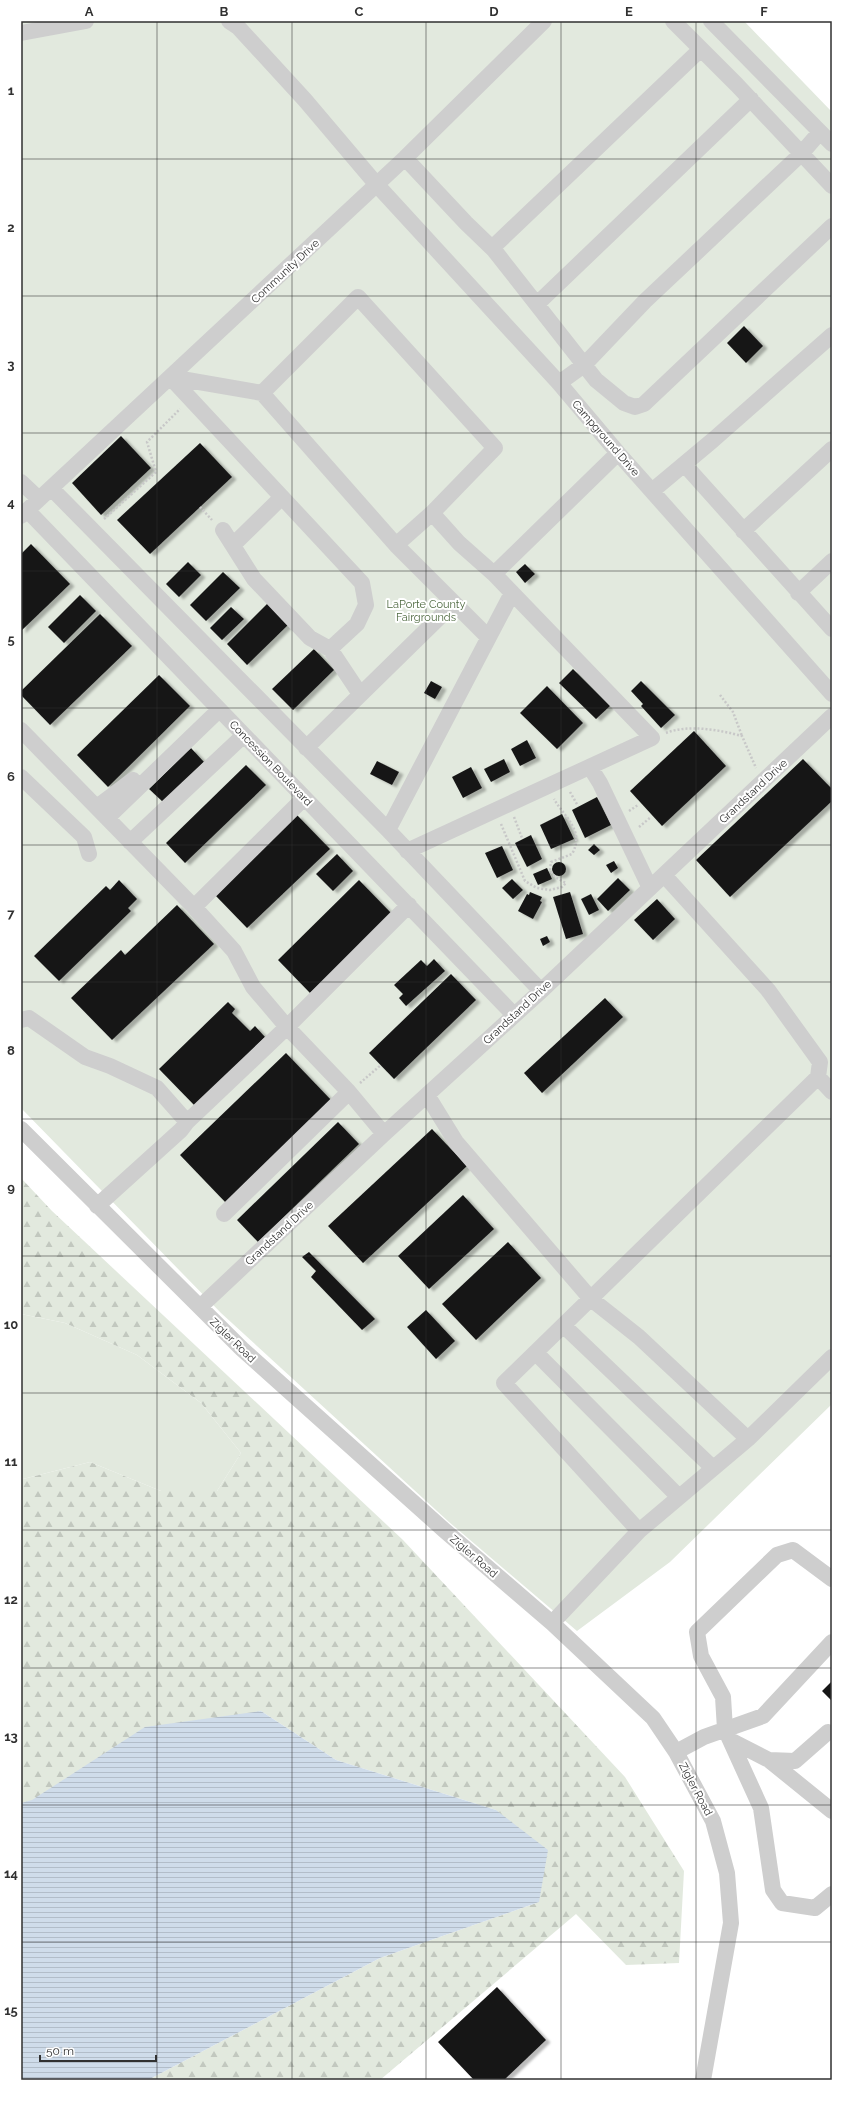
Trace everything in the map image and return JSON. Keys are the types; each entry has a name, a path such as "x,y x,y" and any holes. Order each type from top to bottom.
{"street":[{"path":"21,33 86,21"},
{"name":"Campground Drive","path":"229,21 238,27 282,75 377,184 559,383 618,453 832,694"},
{"name":"Community Drive","path":"24,513 405,158 544,21"},
{"path":"673,21 750,99 832,186"},
{"path":"711,21 832,144"},
{"path":"492,248 701,49"},
{"path":"537,304 750,99"},
{"path":"559,383 584,365 646,301 801,154 820,132"},
{"path":"405,158 492,248 596,380 624,403 635,407 644,404 832,226"},
{"path":"262,393 358,296 495,448 432,513 396,545"},
{"path":"652,491 832,335"},
{"path":"170,377 262,393 396,545 488,637"},
{"path":"170,377 362,583 366,606 357,624 330,649"},
{"path":"743,531 832,449"},
{"path":"494,574 618,453"},
{"path":"684,464 798,593 832,629"},
{"path":"21,482 45,493 92,530 388,830 541,991"},
{"path":"233,545 282,497"},
{"name":"Concession Boulevard","path":"24,513 220,710 514,1015"},
{"path":"407,851 652,738 494,574 459,543 432,513"},
{"path":"223,530 254,579 310,638 330,649 360,694"},
{"path":"798,593 832,561"},
{"path":"388,830 512,593"},
{"path":"306,748 454,603"},
{"path":"102,812 185,743 220,710"},
{"name":"Grandstand Drive","path":"200,1307 384,1134 541,991 832,716"},
{"path":"21,730 194,907 234,951 253,987 287,1027 349,1092 384,1134"},
{"path":"130,842 244,735"},
{"path":"590,767 600,783 650,888"},
{"path":"21,778 84,837 89,854"},
{"path":"194,907 304,798"},
{"path":"639,1531 504,1383 818,1077 820,1062 768,990 664,875"},
{"path":"97,1206 181,1130 186,1122 287,1027 409,905"},
{"path":"21,1020 28,1018 85,1057 110,1066 156,1088 186,1122"},
{"path":"818,1077 832,1092"},
{"path":"224,1214 349,1092"},
{"path":"427,1095 456,1142 591,1299 639,1337 748,1439"},
{"name":"Zigler Road","path":"21,1128 97,1206 248,1355 444,1530 552,1623 653,1718 676,1752 713,1821 728,1880 731,1923 703,2080"},
{"path":"564,1326 713,1468"},
{"path":"536,1353 679,1496"},
{"path":"552,1623 639,1531 748,1439 832,1357"},
{"path":"832,1579 794,1550 777,1555 696,1632 701,1656 723,1697 728,1735 761,1808 773,1890 782,1903 815,1908 832,1894"},
{"path":"676,1752 704,1737 728,1735 763,1716 832,1642"},
{"path":"769,1760 795,1761 828,1732"},
{"path":"728,1735 769,1760 832,1811"}],"path":[{"path":"92,530 156,472 147,442 190,398"},
{"path":"720,695 733,712 761,784"},
{"path":"652,738 676,728 718,730 742,736"},
{"path":"501,807 525,881 536,888 550,890 562,887 566,883 555,877 550,870 551,862 572,854 578,844 574,827 560,810 546,787"},
{"path":"501,807 522,838"},
{"path":"349,1092 381,1065"}],"green space":[{"name":"LaPorte County Fairgrounds","path":"21,21 744,21 832,112 832,1404 670,1562 577,1631 449,1522 221,1313 21,1108"},
{"path":"21,1178 52,1211 403,1540 625,1777 684,1871 679,1963 626,1965 576,1914 380,2080 148,2080 380,1958 539,1902 496,1810 336,1760 261,1711 32,1801 21,1803 21,1478 23,1479 90,1462 161,1491 217,1491 241,1453 201,1403 137,1355 65,1323 21,1314"},
{"path":"21,1314 65,1323 137,1355 201,1403 241,1453 217,1491 161,1491 90,1462 23,1479 21,1478"}],"water":[{"path":"261,1711 336,1760 496,1810 548,1850 539,1902 380,1958 148,2080 21,2080 21,1803 32,1800 145,1727"}],"building":[{"path":"744,326 763,346 746,363 727,343"},
{"path":"121,436 151,468 101,515 72,483"},
{"path":"200,443 232,477 150,554 117,520"},
{"path":"31,544 70,584 21,631 21,554"},
{"path":"188,562 201,575 179,597 166,584"},
{"path":"525,564 535,574 525,583 516,572"},
{"path":"223,572 240,588 206,621 190,605"},
{"path":"80,595 96,611 64,643 48,627"},
{"path":"268,603 289,624 247,665 227,644"},
{"path":"231,607 244,619 222,640 210,628"},
{"path":"100,614 132,646 50,725 21,695 21,691"},
{"path":"314,649 334,670 293,710 272,689"},
{"path":"573,669 610,706 596,719 559,683"},
{"path":"159,675 190,706 108,787 77,755"},
{"path":"431,681 442,687 435,699 424,693"},
{"path":"641,681 675,715 661,728 641,706 643,704 631,691"},
{"path":"547,686 583,723 557,749 520,713"},
{"path":"694,731 726,766 662,826 630,791"},
{"path":"527,740 536,758 520,766 511,749"},
{"path":"191,748 204,762 163,802 149,789"},
{"path":"504,759 510,772 491,782 484,769"},
{"path":"803,759 832,789 832,801 730,897 696,860"},
{"path":"377,761 399,772 392,785 370,774"},
{"path":"246,765 266,785 185,863 166,843"},
{"path":"471,767 482,788 463,798 452,777"},
{"path":"597,797 611,825 585,838 572,810"},
{"path":"562,814 574,839 551,849 540,825"},
{"path":"297,815 330,849 247,928 215,895"},
{"path":"531,835 542,859 527,867 515,843"},
{"path":"594,844 600,850 594,855 588,850"},
{"path":"502,846 513,870 497,878 485,853"},
{"path":"337,854 353,871 333,891 316,874"},
{"path":"614,861 618,868 611,873 606,865"},
{"path":"559,862 564,864 566,869 564,874 559,876 554,874 552,869 554,864"},
{"path":"547,868 552,879 538,885 533,874"},
{"path":"618,878 630,890 608,911 597,899"},
{"path":"512,879 523,890 513,899 502,888"},
{"path":"119,880 137,899 128,908 131,911 59,981 34,956 106,886 110,890"},
{"path":"359,880 392,914 310,993 278,960"},
{"path":"530,892 542,897 540,901 542,902 533,919 518,911 527,894 529,895"},
{"path":"570,892 583,934 566,939 553,897"},
{"path":"591,894 599,910 589,915 581,899"},
{"path":"657,899 675,919 653,940 634,920"},
{"path":"177,905 214,944 112,1040 71,998 121,950 125,955"},
{"path":"547,936 550,942 543,946 540,939"},
{"path":"434,959 445,971 406,1006 399,998 403,994 394,985 421,960 427,966"},
{"path":"451,974 476,1000 394,1079 369,1053"},
{"path":"605,998 623,1017 542,1093 524,1073"},
{"path":"228,1002 235,1009 232,1013 250,1031 255,1026 265,1037 195,1106 159,1069"},
{"path":"286,1053 333,1102 227,1204 180,1155"},
{"path":"338,1122 359,1144 258,1242 237,1220"},
{"path":"432,1129 467,1166 363,1263 328,1226"},
{"path":"463,1195 494,1229 429,1289 398,1256"},
{"path":"508,1242 541,1278 476,1340 442,1304"},
{"path":"309,1252 375,1319 362,1330 311,1277 316,1271 302,1257"},
{"path":"426,1310 455,1341 436,1359 407,1327"},
{"path":"832,1681 832,1701 822,1691"},
{"path":"497,1987 546,2040 504,2080 474,2080 438,2042"}]}
